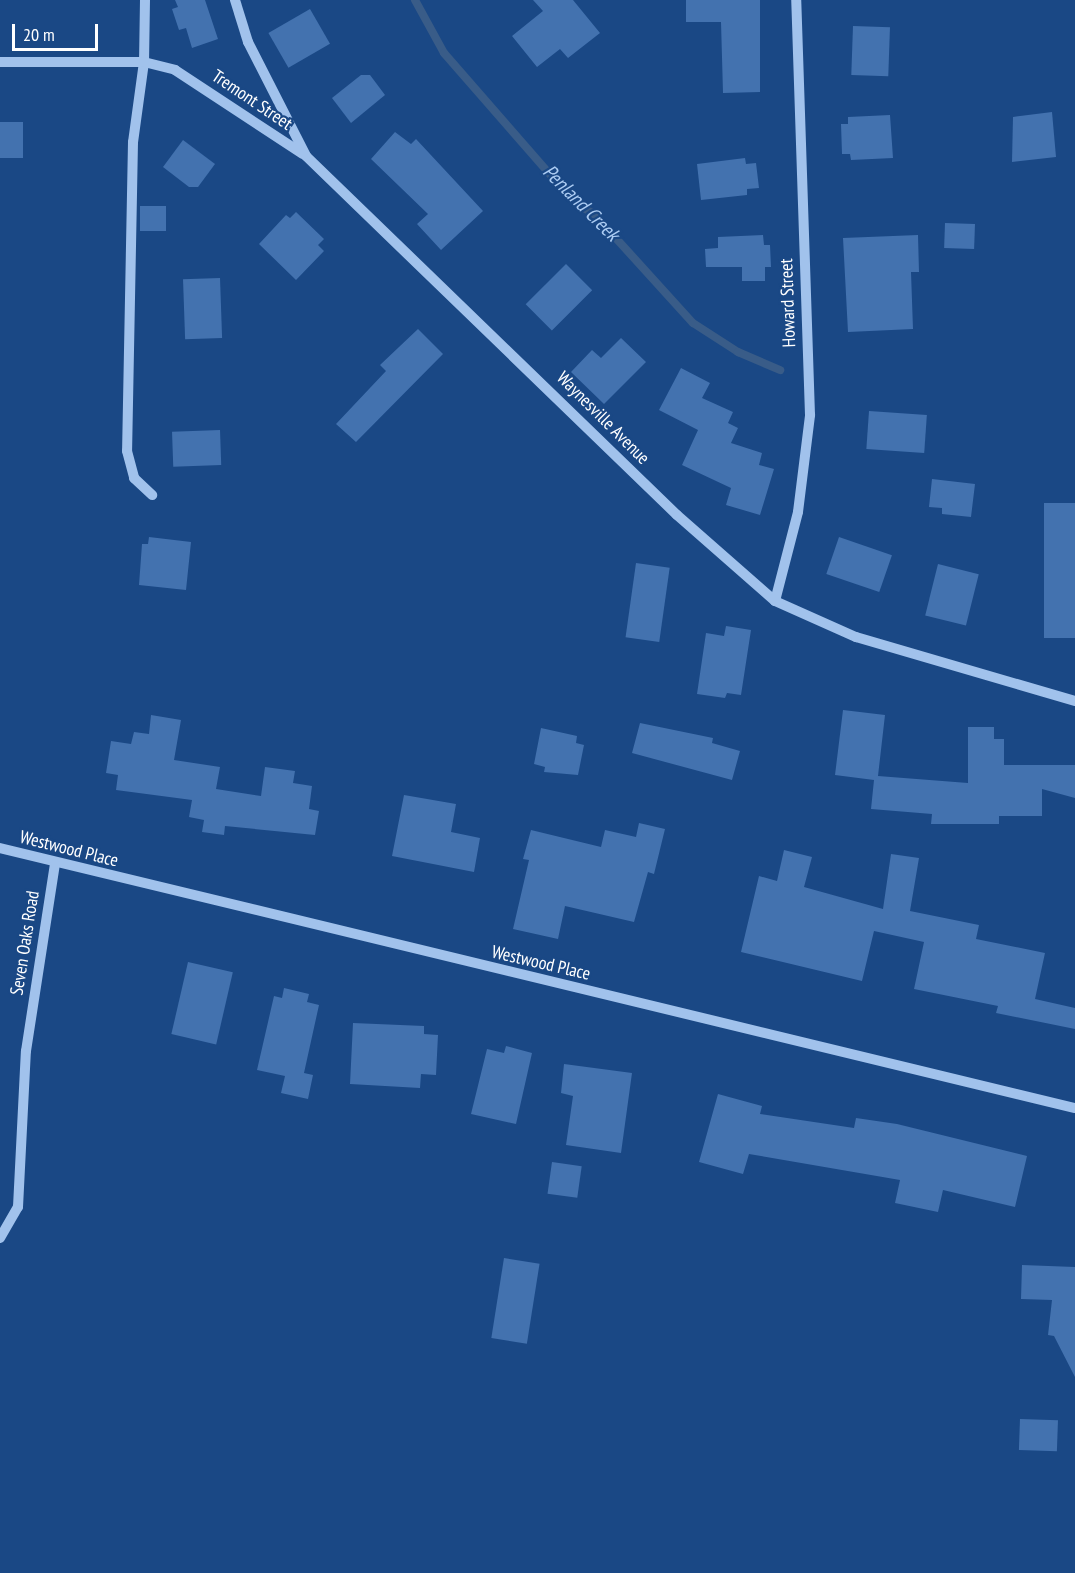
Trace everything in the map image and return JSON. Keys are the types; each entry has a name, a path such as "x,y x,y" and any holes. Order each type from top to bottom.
{"street":[{"path":"145,0 144,62 133,142 127,451 134,478 152,495"},
{"name":"Waynesville Avenue","path":"235,0 248,42 306,156 677,515 775,601 856,637 1075,701"},
{"name":"Howard Street","path":"775,601 798,512 810,415 796,0"},
{"name":"Tremont Street","path":"0,62 144,62 175,70 306,156"},
{"name":"Westwood Place","path":"0,848 55,864 1075,1108"},
{"name":"Seven Oaks Road","path":"0,1238 18,1207 26,1051 55,864"}],"building":[{"path":"175,0 205,0 218,39 192,48 186,28 179,30 172,9 178,7"},
{"path":"533,0 573,0 600,33 568,58 560,49 537,67 512,36 543,11"},
{"path":"686,0 760,0 760,92 723,93 721,22 686,22"},
{"path":"310,9 330,44 288,68 268,33"},
{"path":"853,26 890,27 888,76 851,75"},
{"path":"361,75 370,75 385,95 351,123 332,98"},
{"path":"1052,112 1056,157 1012,162 1013,117"},
{"path":"890,115 893,158 851,160 850,154 842,154 841,124 848,124 848,117"},
{"path":"0,122 23,122 23,158 0,158"},
{"path":"395,132 411,144 416,139 483,211 441,250 417,224 428,214 371,159"},
{"path":"183,140 215,164 198,187 189,187 163,167"},
{"path":"745,158 746,164 756,163 759,188 747,189 747,195 701,200 697,164"},
{"path":"140,206 166,206 166,231 140,231"},
{"path":"296,212 324,239 318,245 324,251 296,280 259,244 286,215 290,218"},
{"path":"945,223 975,224 974,249 944,248"},
{"path":"763,235 764,245 770,245 771,267 765,267 765,281 742,281 742,267 706,267 705,249 718,248 718,237"},
{"path":"918,235 919,272 911,272 913,329 848,332 843,238"},
{"path":"566,264 592,290 552,330 526,304"},
{"path":"220,278 222,338 185,339 183,279"},
{"path":"418,329 443,354 356,442 336,424 386,371 380,365"},
{"path":"621,338 646,362 604,404 571,372 592,350 601,358"},
{"path":"681,368 710,383 702,398 733,412 728,423 738,428 731,443 762,453 759,465 774,469 760,515 726,505 731,488 682,465 698,430 659,410"},
{"path":"869,411 927,415 924,453 866,449"},
{"path":"220,430 221,465 173,467 172,432"},
{"path":"932,479 975,484 971,517 942,514 942,508 929,507"},
{"path":"1044,503 1075,503 1075,638 1044,638"},
{"path":"149,537 191,542 186,590 139,585 142,544 148,544"},
{"path":"839,537 892,555 879,592 826,574"},
{"path":"636,563 670,568 659,642 626,637"},
{"path":"938,564 979,574 966,626 925,615"},
{"path":"726,626 751,630 741,695 727,693 725,698 697,694 706,633 724,636"},
{"path":"843,710 885,715 878,776 968,783 968,727 994,727 994,739 1004,739 1004,765 1075,765 1075,798 1042,789 1042,816 999,816 999,824 931,824 932,814 871,809 874,780 835,775"},
{"path":"151,715 181,720 174,760 220,767 216,789 261,796 265,767 295,771 293,783 312,786 309,809 319,811 315,835 225,826 224,835 202,832 204,820 189,817 192,800 116,790 118,775 106,773 111,741 131,744 134,732 149,734"},
{"path":"640,723 713,738 712,743 740,751 732,780 632,753"},
{"path":"541,728 577,736 576,743 584,745 578,775 544,772 545,767 534,764"},
{"path":"404,795 456,804 451,832 480,838 474,872 392,856"},
{"path":"639,823 665,829 654,874 648,872 634,922 565,906 558,939 513,929 529,860 523,859 531,830 601,847 605,830 636,837"},
{"path":"784,850 812,857 804,887 883,909 891,854 919,858 910,911 979,925 976,939 1045,953 1035,999 1075,1008 1075,1029 996,1013 998,1006 914,989 924,942 874,931 862,981 741,952 759,876 777,881"},
{"path":"188,962 233,972 216,1044 171,1034"},
{"path":"284,988 309,994 307,1002 319,1005 304,1073 313,1075 308,1099 281,1093 285,1076 257,1070 274,996 282,998"},
{"path":"353,1023 424,1026 424,1034 438,1035 436,1075 421,1074 420,1088 350,1084"},
{"path":"506,1046 532,1053 516,1124 471,1114 487,1049 504,1053"},
{"path":"564,1064 632,1073 621,1153 566,1145 573,1096 561,1093"},
{"path":"718,1094 762,1106 760,1114 854,1128 856,1118 897,1124 1027,1156 1015,1207 943,1190 938,1212 895,1203 900,1180 749,1154 743,1174 699,1162"},
{"path":"552,1162 582,1166 577,1198 548,1194"},
{"path":"504,1258 540,1264 527,1344 491,1338"},
{"path":"1022,1265 1075,1267 1075,1377 1054,1336 1048,1335 1052,1300 1021,1299"},
{"path":"1020,1419 1058,1420 1057,1451 1019,1450"}],"waterway":[{"name":"Penland Creek","path":"415,0 444,53 575,203 594,214 693,323 738,352 780,370"}]}
